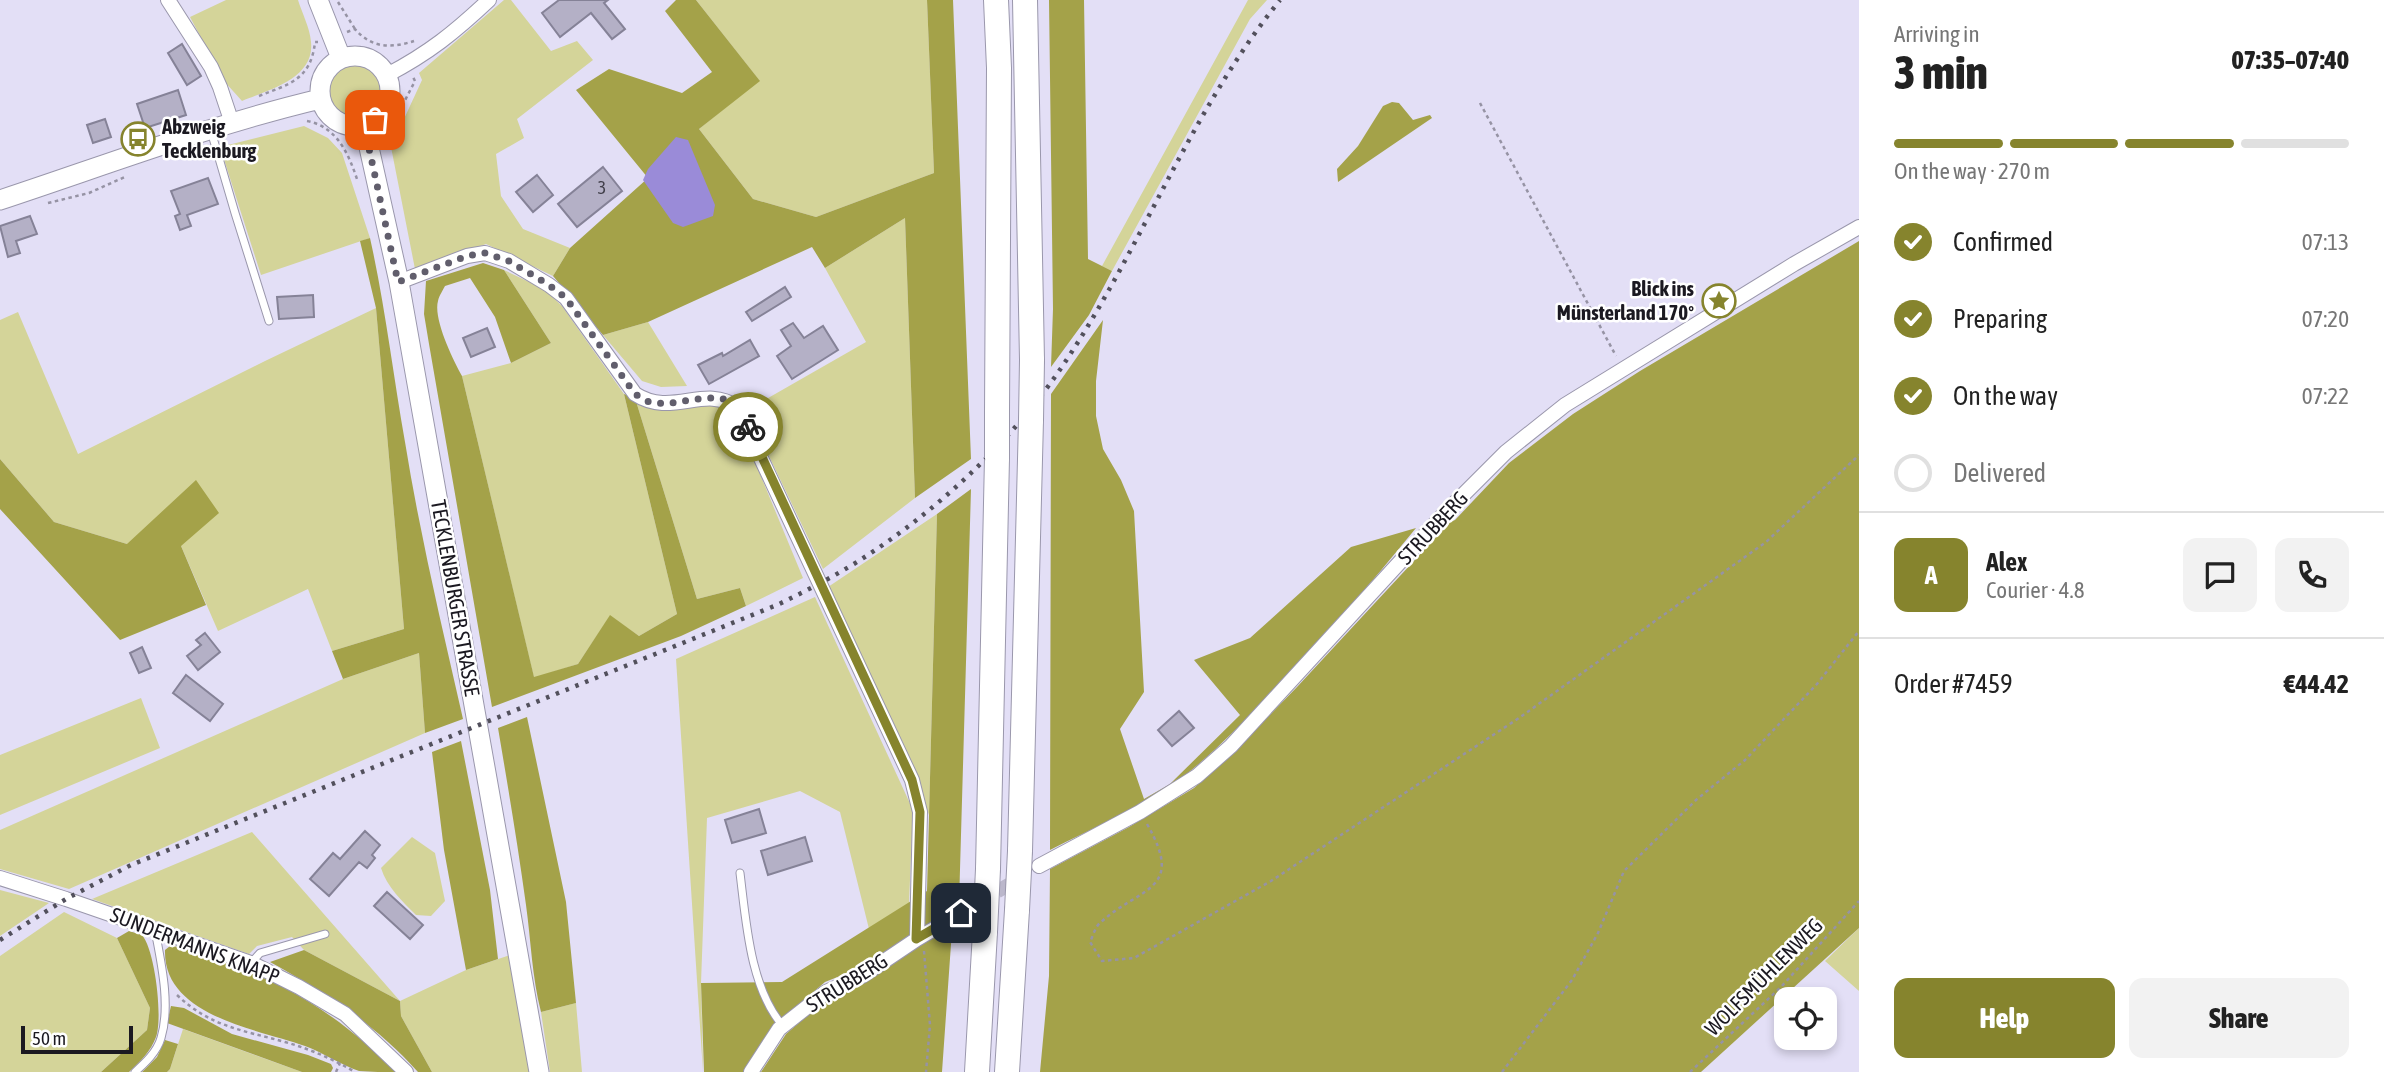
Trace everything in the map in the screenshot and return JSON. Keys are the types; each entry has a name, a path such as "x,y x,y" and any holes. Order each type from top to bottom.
{"highway":[{"path":"977,1072 988,869 997,458 999,68 996,0"},
{"path":"1007,1072 1017,910 1029,859 1032,359 1025,0"}],"main road":[{"path":"318,0 341,58"},
{"path":"361,56 372,59 387,75 389,99 384,111 375,120 353,127 332,119 324,110 319,88 322,76 329,66 341,58 361,56"},
{"path":"0,200 211,130 230,116 320,99"},
{"name":"TECKLENBURGER STRASSE","path":"364,125 398,282 539,1072"}],"street":[{"path":"168,0 211,67 230,116"},
{"path":"387,75 452,34 489,0"},
{"name":"STRUBBERG","path":"1029,859 1140,812 1197,776 1231,746 1444,514 1506,452 1565,405 1794,264 1859,228"},
{"path":"398,282 467,256 485,253 509,261 566,298 635,394 648,402 665,404 716,397 728,400 737,407 912,780 920,812 916,939"},
{"name":"SUNDERMANNS KNAPP","path":"0,878 251,963 345,1014 406,1072"},
{"name":"STRUBBERG","path":"751,1072 783,1026 826,992 862,976 916,939 961,913"}],"lane":[{"path":"211,130 234,214 269,321"},
{"path":"740,873 752,954 765,996 783,1026"},
{"path":"135,1072 148,1060 161,1039 164,983 155,930"},
{"path":"251,963 260,953 326,934"}],"path":[{"path":"337,0 355,29 372,43 397,46"},
{"path":"230,116 293,83 304,74 311,64 315,42 355,29"},
{"path":"389,155 386,144 415,81 407,64"},
{"path":"1480,103 1624,369"},
{"path":"301,120 314,122 327,129 340,140 348,154"},
{"path":"1140,812 1158,844 1163,864 1154,886 1098,924 1090,942 1102,961 1134,958 1270,881 1519,719 1766,542 1859,455"},
{"path":"1502,1072 1572,980 1598,933 1624,871 1696,800 1745,760 1817,684 1859,631"},
{"name":"WOLFSMÜHLENWEG","path":"1690,1072 1781,987 1859,901"},
{"path":"916,939 926,954 930,1025 926,1072"},
{"path":"164,983 195,1012 230,1028 287,1043 340,1063 355,1072"},
{"path":"336,1072 340,1063"}],"green space":[{"path":"226,0 298,0 311,42 306,65 298,74 276,87 242,101 224,81 190,17"},
{"path":"504,0 511,0 551,51 577,41 593,60 517,119 524,138 496,154 501,196 523,229 570,248 553,276 486,244 415,269 391,147 422,80 419,73"},
{"path":"696,0 927,0 934,173 816,217 753,199 699,129 759,80"},
{"path":"1248,0 1267,0 1250,19 1112,271 1102,266"},
{"path":"354,64 373,72 381,91 373,110 354,118 335,110 327,91 335,72"},
{"path":"304,126 328,138 342,153 370,238 261,275 220,147"},
{"path":"905,218 915,498 823,569 747,410 866,342 825,268"},
{"path":"504,270 544,289 562,306 624,394 677,614 639,636 610,616 578,664 534,678 462,376 511,363 551,343"},
{"path":"376,308 404,629 332,651 308,589 218,631 181,546 127,544 54,522 0,459 0,320 18,312 78,454"},
{"path":"648,322 687,386 661,387 642,381 603,335"},
{"path":"635,398 720,406 736,416 803,578 746,606 740,588 697,599"},
{"path":"937,514 929,815 902,741 828,587"},
{"path":"815,597 913,810 909,903 869,929 840,812 800,791 707,818 701,983 703,1072 676,659"},
{"path":"419,653 425,733 69,889 0,869 0,830 343,679"},
{"path":"141,698 160,748 0,815 0,755"},
{"path":"252,832 400,1001 304,950 292,937 257,946 249,954 92,899"},
{"path":"412,837 435,853 445,901 431,916 416,915 391,888 381,868"},
{"path":"0,890 49,903 0,936"},
{"path":"64,912 117,938 150,1008 147,1030 101,1072 0,1072 0,956"},
{"path":"1859,928 1859,991 1825,961"},
{"path":"510,955 529,1072 432,1072 401,1016 400,1001 466,970"},
{"path":"576,1003 582,1072 550,1072 541,1012"},
{"path":"183,1029 302,1072 167,1072"}],"shaded area":[{"path":"676,0 696,0 760,81 699,129 753,199 816,217 934,173 927,0 953,0 971,459 915,498 905,218 825,268 812,247 648,322 603,335 553,276 570,248 648,178 576,90 609,69 682,93 712,72 665,11"},
{"path":"1049,0 1084,0 1088,259 1112,271 1089,315 1051,367 1053,309"},
{"path":"1392,102 1399,103 1413,120 1430,115 1432,118 1338,182 1337,169 1358,146 1383,106"},
{"path":"676,137 688,140 715,205 713,216 683,227 673,223 643,180 648,169"},
{"path":"370,238 417,512 463,719 425,733 419,653 343,679 332,651 404,629 376,308 360,241"},
{"path":"1859,241 1859,928 1794,987 1774,987 1774,1005 1701,1072 1040,1072 1049,976 1050,869 1129,827 1194,788 1230,756 1297,687 1450,522 1455,520 1509,463 1573,414 1640,371"},
{"path":"483,263 504,270 551,343 511,363 495,317 470,278 445,286 439,297 438,318 462,376 534,677 578,664 610,615 639,636 677,614 624,394 635,398 697,599 740,588 746,606 681,636 492,707 424,314 426,281"},
{"path":"1103,320 1096,381 1096,416 1103,449 1121,480 1134,511 1144,692 1120,729 1144,799 1170,784 1240,715 1194,660 1250,638 1351,547 1416,528 1303,659 1209,755 1173,784 1143,803 1050,850 1051,394"},
{"path":"0,459 54,522 127,544 196,480 219,513 181,546 206,605 120,640 0,509"},
{"path":"971,489 959,904 860,968 825,982 773,1027 745,1072 704,1072 701,983 782,982 927,891 937,514"},
{"path":"527,717 566,902 576,1003 541,1012 498,728"},
{"path":"461,741 490,890 498,959 466,970 444,850 432,752"},
{"path":"943,930 952,930 942,1072 761,1072 786,1034 829,997"},
{"path":"129,931 142,935 151,955 159,1015 158,1028 151,1047 129,1072 101,1072 147,1030 150,1008 117,938"},
{"path":"170,946 180,947 247,971 300,997 344,1026 397,1072 359,1071 312,1049 217,1017 196,1005 180,991 169,973 165,950"},
{"path":"304,950 400,1001 401,1016 432,1072 418,1072 385,1039 349,1011 270,962"},
{"path":"171,1006 184,1008 232,1034 308,1055 331,1064 333,1068 331,1072 302,1072 167,1023"},
{"path":"165,1040 178,1044 170,1069 167,1072 142,1072 157,1057"}],"building":[{"path":"559,0 608,0 604,3 625,29 612,39 591,13 560,37 542,13"},
{"path":"182,44 201,76 187,85 168,53"},
{"path":"178,90 186,115 145,128 137,104"},
{"path":"105,119 111,137 93,143 87,125"},
{"path":"603,167 622,191 577,227 558,204"},
{"path":"537,175 553,195 533,212 516,192"},
{"path":"208,178 218,204 187,215 191,226 180,230 175,216 180,214 171,191"},
{"path":"30,216 37,234 16,241 20,253 8,257 0,226"},
{"path":"785,287 791,297 752,321 746,312"},
{"path":"313,295 314,317 279,319 277,297"},
{"path":"793,323 804,338 823,326 838,350 792,379 777,356 791,346 781,330"},
{"path":"487,328 495,347 471,357 463,338"},
{"path":"750,340 759,356 709,384 698,365 722,353 723,356"},
{"path":"205,633 220,652 198,670 187,656 201,645 196,640"},
{"path":"142,647 151,668 139,673 130,653"},
{"path":"186,675 223,704 210,721 173,693"},
{"path":"1179,711 1194,728 1172,746 1158,730"},
{"path":"759,809 766,833 732,843 725,820"},
{"path":"365,831 380,845 372,855 375,858 367,868 359,862 329,896 310,879 333,853 340,859"},
{"path":"805,837 812,861 768,875 761,851"},
{"path":"387,892 423,925 410,939 374,906"}],"tunnel":[{"path":"961,913 1020,878"}],"railway":[{"path":"0,940 66,899 131,865 777,605 857,562 913,523 991,453 1015,428 1057,374 1114,281 1218,90 1247,44 1280,0"}],"way so far":[{"path":"375,120 364,125 398,282 467,256 485,253 509,261 566,298 635,394 648,402 665,404 716,397 728,400 737,407 748,427"}],"place":[{"name":"Abzweig Tecklenburg","path":"138,139"},
{"name":"Blick ins Münsterland 170°","path":"1719,301"}],"route":[{"path":"748,427 912,780 920,812 916,939 961,913"}]}
